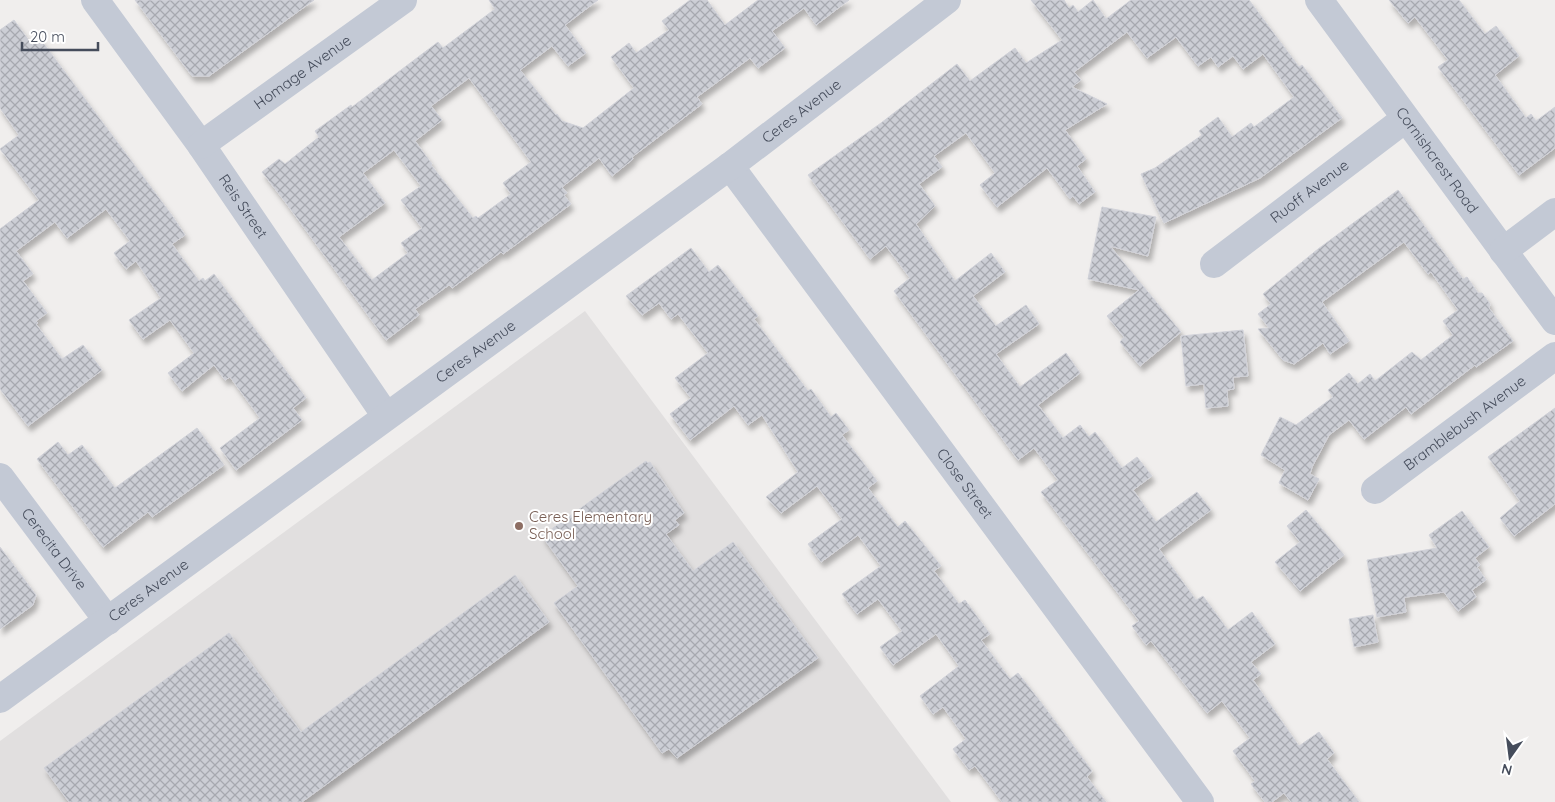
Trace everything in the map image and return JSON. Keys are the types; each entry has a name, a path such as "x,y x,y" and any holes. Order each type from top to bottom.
{"street":[{"name":"Reis Street","path":"95,0 201,145 386,416"},
{"name":"Homage Avenue","path":"201,145 403,0"},
{"name":"Ceres Avenue","path":"0,699 730,166 948,0"},
{"name":"Cornishcrest Road","path":"1319,0 1555,321"},
{"name":"Ruoff Avenue","path":"1214,264 1405,119"},
{"name":"Close Street","path":"730,166 1200,802"},
{"path":"1503,251 1555,212"},
{"name":"Bramblebush Avenue","path":"1375,490 1555,356"},
{"name":"Cerecita Drive","path":"0,477 108,621"}],"shaded area":[{"name":"Ceres Elementary School","path":"585,311 951,802 0,802 0,741"}],"building":[{"path":"135,0 314,0 209,76 192,76"},
{"path":"489,0 598,0 565,25 586,53 568,66 552,46 520,70 562,121 583,128 634,88 611,57 629,43 636,53 669,30 662,21 690,0 707,0 725,25 758,0 849,0 816,25 804,8 772,31 785,48 758,68 750,58 697,97 702,104 632,157 633,159 612,176 599,158 562,187 567,193 564,195 571,204 503,254 501,252 452,288 449,285 415,309 419,315 386,340 262,172 279,159 285,164 319,137 315,131 351,105 352,107 438,42 443,48 495,9","holes":["469,78 531,162 503,183 511,194 478,218 476,216 473,218 431,165 415,141 442,120 431,106","394,150 421,186 401,200 422,228 401,243 408,253 372,280 339,237 385,203 363,173"]},
{"path":"1031,0 1064,0 1069,8 1073,5 1078,12 1093,0 1106,19 1131,0 1249,0 1299,67 1302,65 1342,118 1260,178 1164,223 1141,174 1155,168 1202,135 1199,131 1218,117 1232,137 1251,123 1254,127 1294,97 1263,54 1243,69 1233,56 1218,67 1211,57 1198,66 1176,37 1147,58 1127,32 1074,72 1081,80 1072,87 1107,104 1065,130 1086,159 1077,166 1095,192 1079,204 1073,196 1070,199 1047,168 997,207 980,185 995,173 966,133 934,156 942,167 919,184 935,206 916,224 955,281 991,253 1005,272 973,296 996,326 1026,305 1039,324 996,354 1020,387 1066,353 1080,373 1038,405 1063,438 1080,425 1089,437 1095,432 1122,468 1137,457 1152,476 1133,490 1156,522 1197,492 1211,510 1159,549 1196,600 1203,596 1228,630 1252,612 1275,644 1251,662 1261,674 1253,680 1299,746 1319,732 1334,753 1327,759 1359,802 1291,802 1284,793 1272,802 1265,802 1251,784 1255,781 1233,751 1250,738 1222,701 1207,713 1151,641 1146,645 1132,626 1139,621 1041,492 1058,480 1034,448 1018,460 894,291 910,278 886,246 870,259 808,175 881,123 957,64 970,81 1015,48 1026,63 1062,40"},
{"path":"1389,0 1459,0 1485,34 1496,26 1519,56 1495,75 1526,118 1531,114 1536,121 1555,107 1555,148 1519,175 1438,67 1448,60 1415,17 1408,23"},
{"path":"14,20 30,42 38,36 171,214 185,235 172,244 199,281 203,278 205,281 214,274 306,398 293,408 302,420 236,470 220,448 260,418 230,377 225,380 214,365 182,391 168,373 194,353 170,320 143,339 129,320 161,298 136,261 126,269 114,253 130,241 106,209 67,238 55,222 16,251 33,274 23,281 47,313 36,321 38,323 36,324 62,359 83,345 102,370 28,426 0,389 0,229 39,200 0,149 19,135 0,108 0,30"},
{"path":"1398,190 1463,279 1467,277 1478,293 1482,293 1490,304 1489,308 1513,341 1476,367 1475,365 1411,414 1406,407 1364,439 1349,420 1329,435 1312,467 1310,474 1319,479 1308,500 1279,483 1285,470 1261,455 1280,417 1296,425 1333,397 1328,390 1349,373 1358,384 1370,374 1375,381 1412,352 1421,360 1453,335 1443,321 1458,310 1431,272 1428,274 1404,242 1322,302 1349,341 1330,354 1323,343 1294,364 1283,360 1258,329 1269,328 1258,314 1271,304 1263,294 1318,249"},
{"path":"1102,207 1156,217 1148,256 1110,246 1181,332 1140,366 1120,342 1124,337 1107,316 1139,290 1088,279"},
{"path":"691,248 709,272 718,265 758,316 754,319 808,391 811,389 831,417 836,413 849,430 842,435 877,481 868,488 898,527 905,521 941,566 934,571 959,604 965,600 990,634 981,640 1010,679 1018,673 1040,701 1092,771 1087,777 1106,802 1002,802 975,766 969,770 953,749 966,739 943,707 933,714 920,696 959,666 936,634 893,665 880,647 902,631 878,599 857,614 842,594 881,566 858,535 821,562 808,544 842,519 817,486 781,513 766,497 798,472 762,415 748,425 734,406 690,440 670,414 691,398 675,378 708,353 678,314 671,319 659,303 642,315 626,296"},
{"path":"1243,330 1248,376 1233,377 1234,389 1227,390 1228,406 1206,408 1204,384 1186,386 1181,336"},
{"path":"1555,408 1555,504 1514,536 1500,518 1520,501 1488,457"},
{"path":"197,428 224,465 152,517 148,512 103,547 37,459 58,442 68,455 82,445 115,488"},
{"path":"646,461 650,462 684,513 675,520 679,525 666,534 693,571 733,542 818,658 677,758 669,749 662,753 554,603 578,586 542,536"},
{"path":"1306,510 1344,555 1300,591 1275,562 1300,542 1287,526"},
{"path":"1462,511 1489,547 1475,558 1480,565 1477,567 1486,580 1472,590 1476,597 1458,611 1444,592 1406,597 1404,598 1406,612 1377,617 1367,560 1437,548 1429,535"},
{"path":"0,547 36,595 33,605 0,629"},
{"path":"515,575 549,622 302,802 69,802 44,768 229,633 301,732"},
{"path":"1373,615 1378,642 1354,647 1349,619"}],"place":[{"name":"Ceres Elementary School","path":"519,526"}]}
